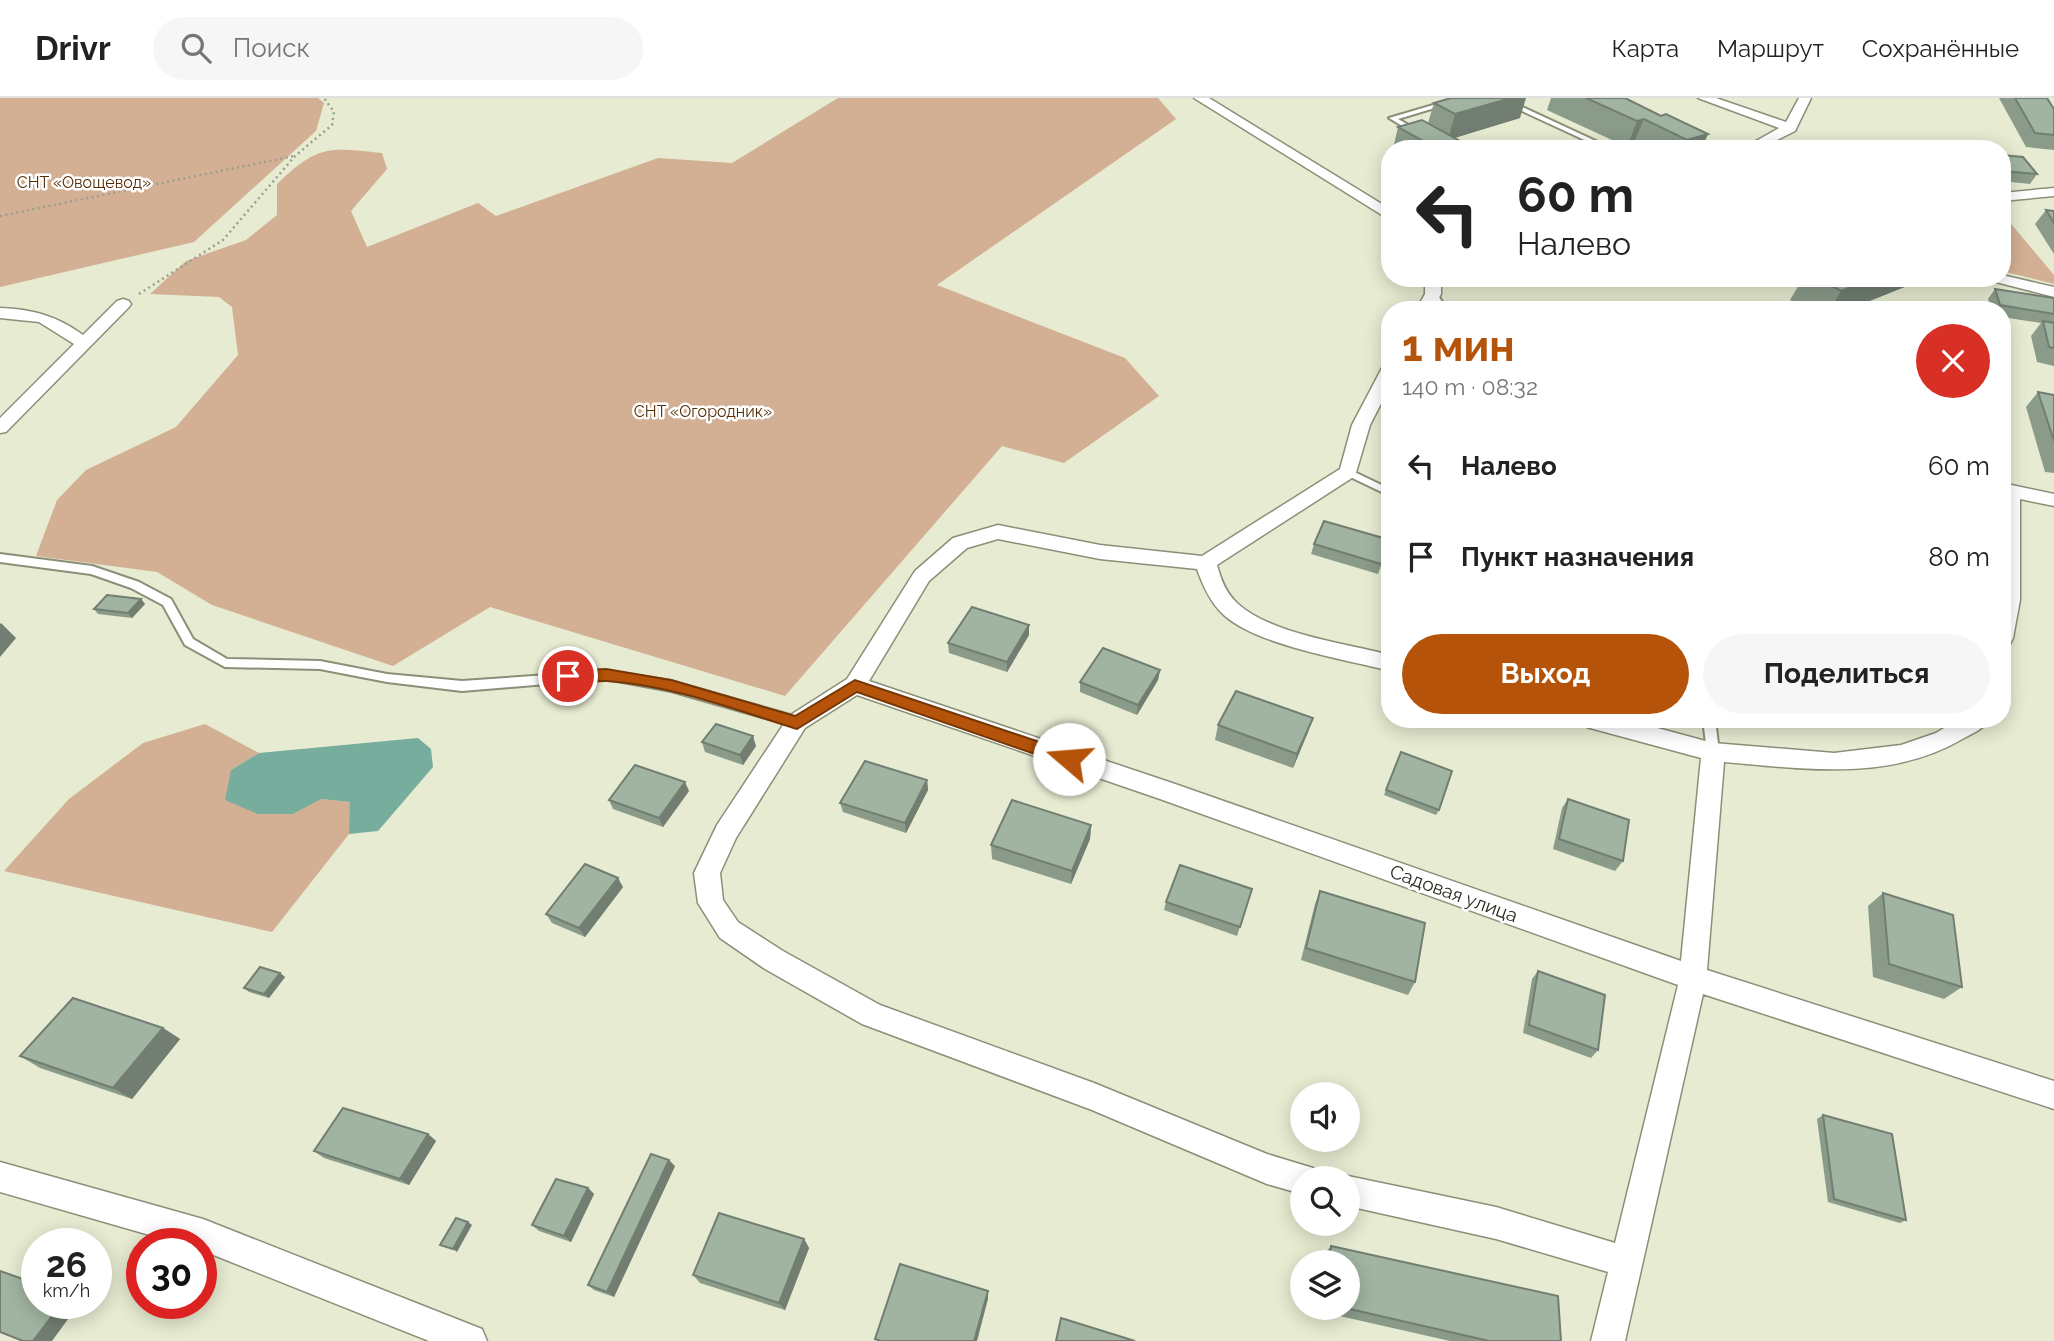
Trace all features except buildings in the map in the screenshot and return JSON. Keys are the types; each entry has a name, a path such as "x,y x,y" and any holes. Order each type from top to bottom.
{"street":[{"path":"1200,98 1381,210"},
{"path":"1704,98 1790,128"},
{"path":"1766,140 1790,128 1805,98"},
{"path":"2011,196 2054,192"},
{"path":"2011,281 2054,292"},
{"path":"0,428 123,304"},
{"path":"0,313 29,314 53,320 83,343"},
{"path":"1290,1176 1267,1169 1094,1097 872,1015 774,960 729,930 711,903 707,873 726,832 797,722 855,685 922,576 960,543 998,532 1100,552 1206,563 1266,522 1348,472 1361,425 1381,386"},
{"path":"2011,491 2054,500"},
{"path":"1206,563 1217,594 1235,613 1265,628 1381,660"},
{"name":"Садовая улица","path":"855,685 972,727 1167,791 1693,978 2054,1095"},
{"path":"1624,728 1713,752 1834,762 1902,754 1944,739 1963,728"},
{"path":"1608,1341 1693,978 1713,752"},
{"path":"0,1177 203,1235 470,1341"},
{"path":"1360,1194 1496,1223 1628,1262"}],"lane":[{"path":"1431,140 1392,118 1465,98"},
{"path":"1498,98 1590,140"},
{"path":"1348,472 1381,488"},
{"path":"0,558 92,570 135,584 167,602 189,642 225,663 320,665 387,678 462,686 606,675 671,686 797,722"},
{"path":"1710,728 1713,752"}],"path":[{"path":"123,304 223,240 295,156 332,125 334,112 324,98"},
{"path":"0,216 295,156"}],"green space":[{"name":"СНТ «Овощевод»","path":"0,98 318,98 324,103 316,131 194,242 0,287"},
{"name":"СНТ «Огородник»","path":"838,98 1158,98 1176,119 937,285 1125,358 1159,396 1064,463 1002,446 785,696 490,607 393,666 212,605 157,572 36,556 57,500 86,470 176,427 238,355 232,307 219,297 150,294 186,261 246,240 277,215 277,184 314,155 336,150 382,153 387,169 351,211 367,247 478,203 496,216 658,158 732,163"},
{"path":"2011,224 2054,275 2054,284 2011,273"},
{"path":"205,724 259,753 231,770 293,814 320,799 351,802 349,834 272,932 4,871 69,799 143,743"}],"water":[{"path":"418,738 431,749 433,767 378,831 349,834 350,802 321,799 293,814 258,814 225,800 231,770 259,753"}],"route":[{"path":"568,676 606,675 671,686 797,722 855,685 1069,759"}]}
